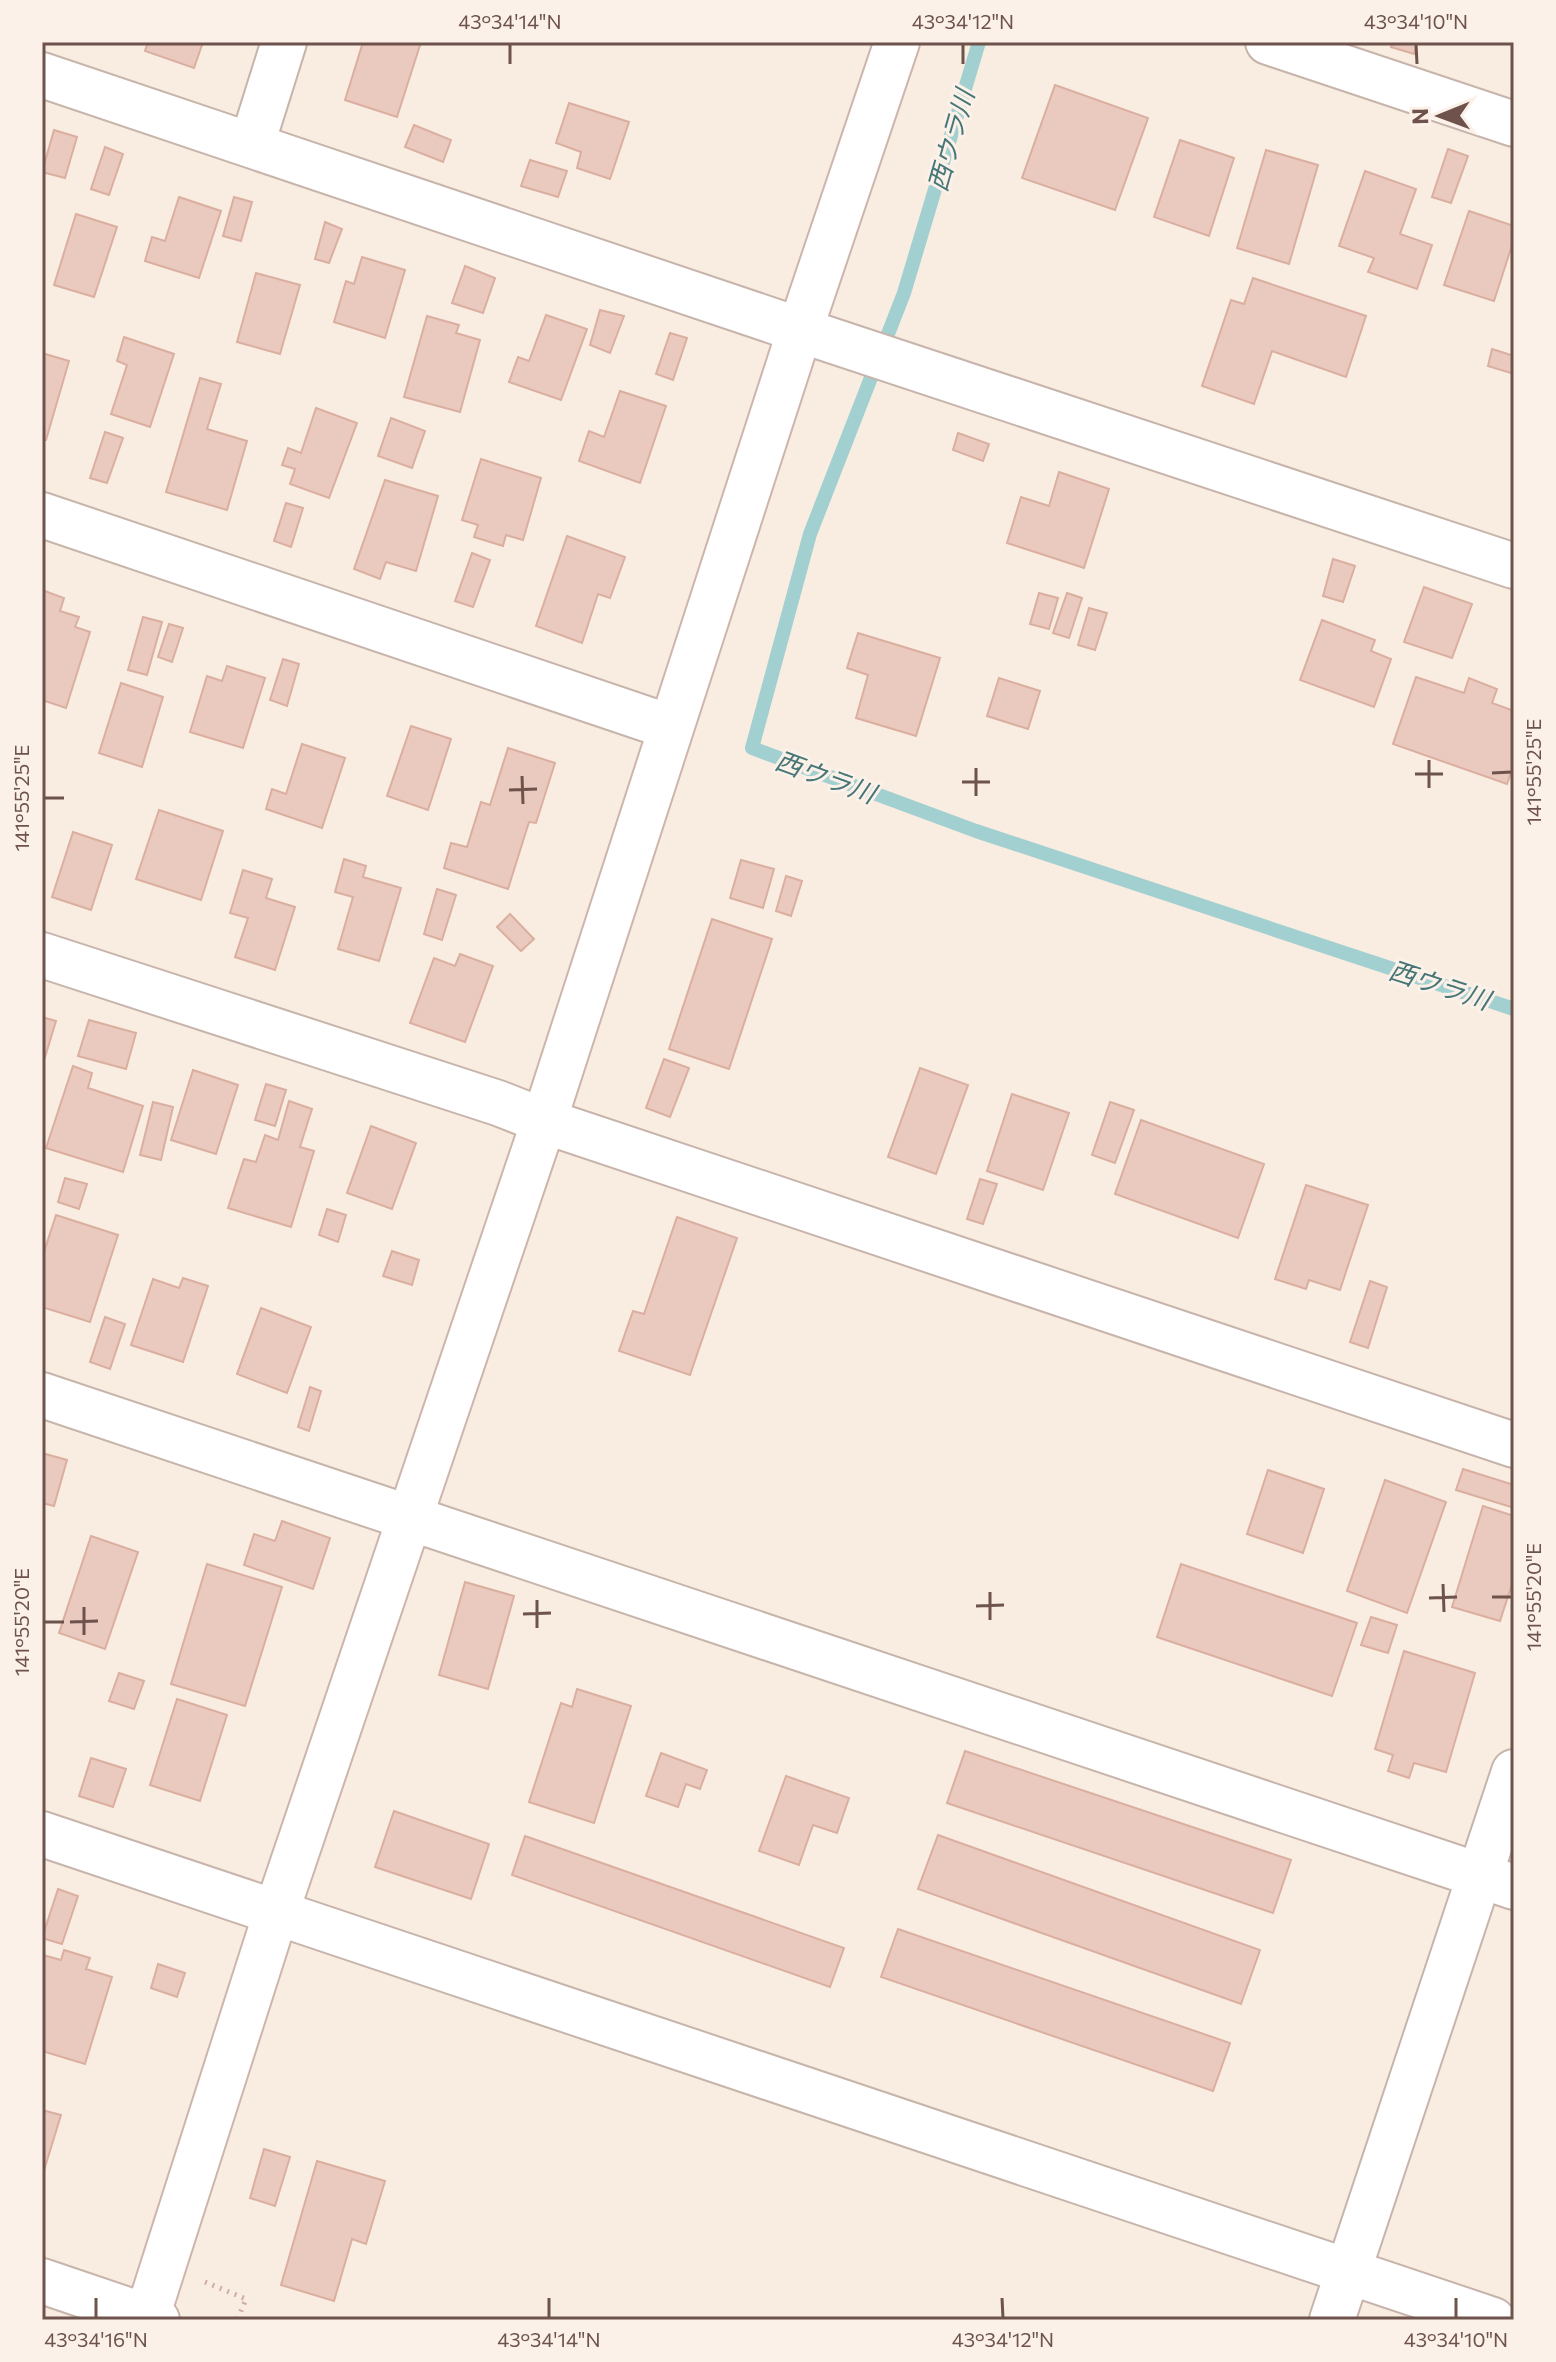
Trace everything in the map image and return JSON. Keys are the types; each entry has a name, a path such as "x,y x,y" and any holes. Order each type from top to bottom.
{"street":[{"path":"252,144 284,42"},
{"path":"42,2281 150,2319 164,2265 276,1913 544,1121 670,727 897,42"},
{"path":"1268,42 1514,124"},
{"path":"42,75 1514,566"},
{"path":"42,515 670,727"},
{"path":"42,955 498,1103 1514,1445"},
{"path":"42,1395 1497,1881"},
{"path":"1332,2320 1497,1881 1514,1772"},
{"path":"42,1834 1493,2320"}],"path":[{"path":"164,2265 246,2299 237,2320"}],"building":[{"path":"148,42 203,42 194,68 145,51"},
{"path":"363,42 421,42 397,117 345,100"},
{"path":"1393,42 1417,42 1414,54 1391,47"},
{"path":"1055,85 1148,118 1115,210 1022,178"},
{"path":"569,103 629,122 610,179 577,168 581,152 556,143"},
{"path":"414,125 451,140 443,162 405,147"},
{"path":"54,130 77,137 65,178 42,172"},
{"path":"1180,140 1234,158 1209,236 1154,217"},
{"path":"105,147 123,154 109,195 91,189"},
{"path":"1448,149 1468,156 1451,203 1432,197"},
{"path":"1266,150 1318,165 1289,264 1237,248"},
{"path":"530,160 567,171 558,197 521,186"},
{"path":"1365,171 1416,189 1400,234 1432,245 1417,289 1368,272 1374,258 1339,246"},
{"path":"179,197 221,211 199,278 145,261 152,237 165,241"},
{"path":"234,197 252,202 241,241 223,236"},
{"path":"1469,211 1514,226 1514,239 1494,301 1444,285"},
{"path":"76,214 117,227 94,297 54,285"},
{"path":"325,222 342,229 329,263 315,259"},
{"path":"362,257 405,270 385,338 334,322 346,281 354,284"},
{"path":"465,266 495,278 483,313 452,303"},
{"path":"256,273 300,285 280,354 237,342"},
{"path":"1253,278 1366,316 1346,377 1272,351 1254,404 1202,386 1231,300 1244,304"},
{"path":"600,310 624,316 610,353 590,345"},
{"path":"546,315 587,329 561,400 509,382 518,357 529,361"},
{"path":"427,316 459,325 456,333 480,340 460,412 404,397"},
{"path":"670,333 687,338 673,380 656,374"},
{"path":"124,337 174,354 150,427 111,414 127,365 117,361"},
{"path":"1492,349 1514,356 1514,374 1488,366"},
{"path":"42,353 69,361 46,440 42,439"},
{"path":"200,378 221,384 207,429 247,441 227,510 166,492"},
{"path":"620,391 666,406 640,483 579,461 589,431 604,437"},
{"path":"316,408 357,423 329,498 290,484 295,469 282,465 288,448 301,453"},
{"path":"391,418 425,431 412,468 378,456"},
{"path":"105,432 123,438 107,483 90,478"},
{"path":"958,433 989,444 983,461 953,450"},
{"path":"481,459 541,478 523,540 506,535 503,546 474,537 478,525 462,520"},
{"path":"1059,472 1109,489 1084,568 1007,543 1021,497 1049,506"},
{"path":"385,480 438,496 416,571 386,562 380,579 354,569"},
{"path":"286,503 303,508 291,547 274,541"},
{"path":"567,536 625,557 610,598 598,594 582,643 536,626"},
{"path":"472,553 490,560 473,607 455,601"},
{"path":"1333,559 1355,566 1343,602 1323,596"},
{"path":"1424,587 1472,604 1452,658 1404,642"},
{"path":"42,590 64,598 60,611 79,617 75,627 90,632 66,708 42,700"},
{"path":"1039,593 1058,598 1049,629 1030,624"},
{"path":"1067,593 1082,598 1069,638 1053,633"},
{"path":"1089,608 1107,613 1095,650 1078,645"},
{"path":"143,617 162,622 147,675 128,670"},
{"path":"1322,620 1375,640 1371,651 1391,659 1374,707 1300,680"},
{"path":"169,624 183,628 172,662 158,657"},
{"path":"858,633 940,658 916,736 856,718 868,675 847,668"},
{"path":"283,659 299,664 287,706 270,700"},
{"path":"227,666 265,678 243,748 190,732 207,676 222,681"},
{"path":"1416,677 1464,693 1469,678 1497,689 1492,703 1514,711 1514,764 1507,784 1393,744"},
{"path":"999,678 1040,691 1028,729 987,716"},
{"path":"121,683 163,697 142,767 99,753"},
{"path":"411,726 451,739 428,810 387,796"},
{"path":"302,744 345,758 322,828 266,809 272,789 286,794"},
{"path":"508,748 555,763 536,823 529,822 508,889 444,868 451,843 467,847 481,802 490,805"},
{"path":"159,810 223,831 201,900 136,879"},
{"path":"73,832 112,845 91,910 52,897"},
{"path":"344,859 366,866 363,877 401,888 379,961 338,949 353,897 335,892"},
{"path":"741,860 774,869 763,908 730,898"},
{"path":"243,870 272,879 266,898 295,907 275,970 235,957 248,918 230,913"},
{"path":"786,876 802,881 791,916 776,911"},
{"path":"437,889 456,895 442,940 424,934"},
{"path":"510,914 534,939 521,951 497,927"},
{"path":"712,919 772,939 729,1069 669,1049"},
{"path":"460,954 493,966 465,1042 410,1023 434,958 455,966"},
{"path":"42,1017 56,1021 42,1067"},
{"path":"89,1020 136,1033 126,1069 78,1056"},
{"path":"664,1059 689,1068 670,1117 646,1108"},
{"path":"73,1066 92,1073 88,1088 143,1106 123,1172 46,1148"},
{"path":"920,1068 968,1085 936,1174 888,1157"},
{"path":"193,1070 238,1085 216,1154 171,1140"},
{"path":"266,1084 286,1090 275,1126 255,1120"},
{"path":"1012,1094 1069,1113 1043,1190 987,1171"},
{"path":"289,1101 312,1109 300,1147 314,1151 291,1227 228,1208 244,1159 256,1162 265,1135 278,1140"},
{"path":"153,1102 173,1107 161,1160 140,1155"},
{"path":"1110,1102 1134,1110 1115,1163 1092,1155"},
{"path":"1141,1120 1264,1164 1238,1238 1115,1194"},
{"path":"371,1126 416,1143 392,1209 347,1193"},
{"path":"65,1178 87,1184 79,1209 58,1202"},
{"path":"980,1179 997,1184 983,1224 967,1219"},
{"path":"1306,1185 1368,1205 1340,1290 1309,1280 1306,1289 1275,1279"},
{"path":"327,1209 346,1215 338,1242 319,1235"},
{"path":"56,1215 118,1235 90,1322 42,1307 42,1258"},
{"path":"677,1217 737,1238 690,1375 619,1351 633,1311 644,1314"},
{"path":"392,1251 419,1260 412,1285 383,1276"},
{"path":"183,1278 208,1286 183,1362 131,1345 153,1279 179,1288"},
{"path":"1370,1281 1387,1287 1368,1348 1350,1342"},
{"path":"261,1308 311,1327 287,1393 237,1374"},
{"path":"105,1317 125,1324 110,1369 90,1362"},
{"path":"310,1387 321,1391 309,1431 298,1427"},
{"path":"42,1453 67,1460 54,1506 42,1503"},
{"path":"1463,1469 1514,1485 1514,1508 1456,1490"},
{"path":"1268,1470 1324,1489 1303,1553 1247,1534"},
{"path":"1385,1480 1446,1502 1407,1613 1347,1591"},
{"path":"1483,1506 1514,1516 1514,1578 1500,1621 1452,1607"},
{"path":"282,1521 330,1538 313,1589 244,1565 254,1534 275,1541"},
{"path":"91,1536 138,1552 105,1649 59,1633"},
{"path":"207,1564 282,1587 245,1706 171,1684"},
{"path":"1181,1564 1357,1623 1332,1696 1157,1637"},
{"path":"465,1582 514,1596 488,1689 439,1675"},
{"path":"1371,1617 1397,1625 1388,1653 1361,1645"},
{"path":"1404,1651 1475,1673 1446,1772 1414,1763 1409,1778 1388,1771 1393,1755 1375,1749"},
{"path":"119,1673 144,1681 134,1709 109,1701"},
{"path":"577,1689 631,1706 594,1823 529,1802 561,1703 572,1707"},
{"path":"177,1699 227,1715 200,1801 150,1785"},
{"path":"965,1751 1291,1860 1273,1913 947,1803"},
{"path":"661,1753 707,1770 700,1789 686,1784 678,1807 646,1796"},
{"path":"91,1758 126,1769 113,1807 79,1796"},
{"path":"786,1776 849,1798 837,1833 813,1825 799,1865 759,1851"},
{"path":"394,1811 489,1844 471,1899 375,1867"},
{"path":"938,1835 1260,1950 1241,2004 918,1889"},
{"path":"525,1836 844,1948 830,1987 512,1875"},
{"path":"58,1889 78,1896 62,1944 42,1938"},
{"path":"898,1929 1230,2043 1213,2091 881,1977"},
{"path":"64,1950 90,1958 86,1969 112,1977 85,2064 42,2051 42,1958 43,1955 61,1960"},
{"path":"158,1964 185,1973 177,1997 151,1988"},
{"path":"42,2110 61,2115 42,2177"},
{"path":"264,2149 290,2157 275,2206 250,2198"},
{"path":"317,2161 385,2181 366,2244 352,2239 334,2301 281,2285"}],"waterway":[{"name":"西ウラ川","path":"979,42 904,293 810,534 752,748 976,831 1514,1009"}]}
